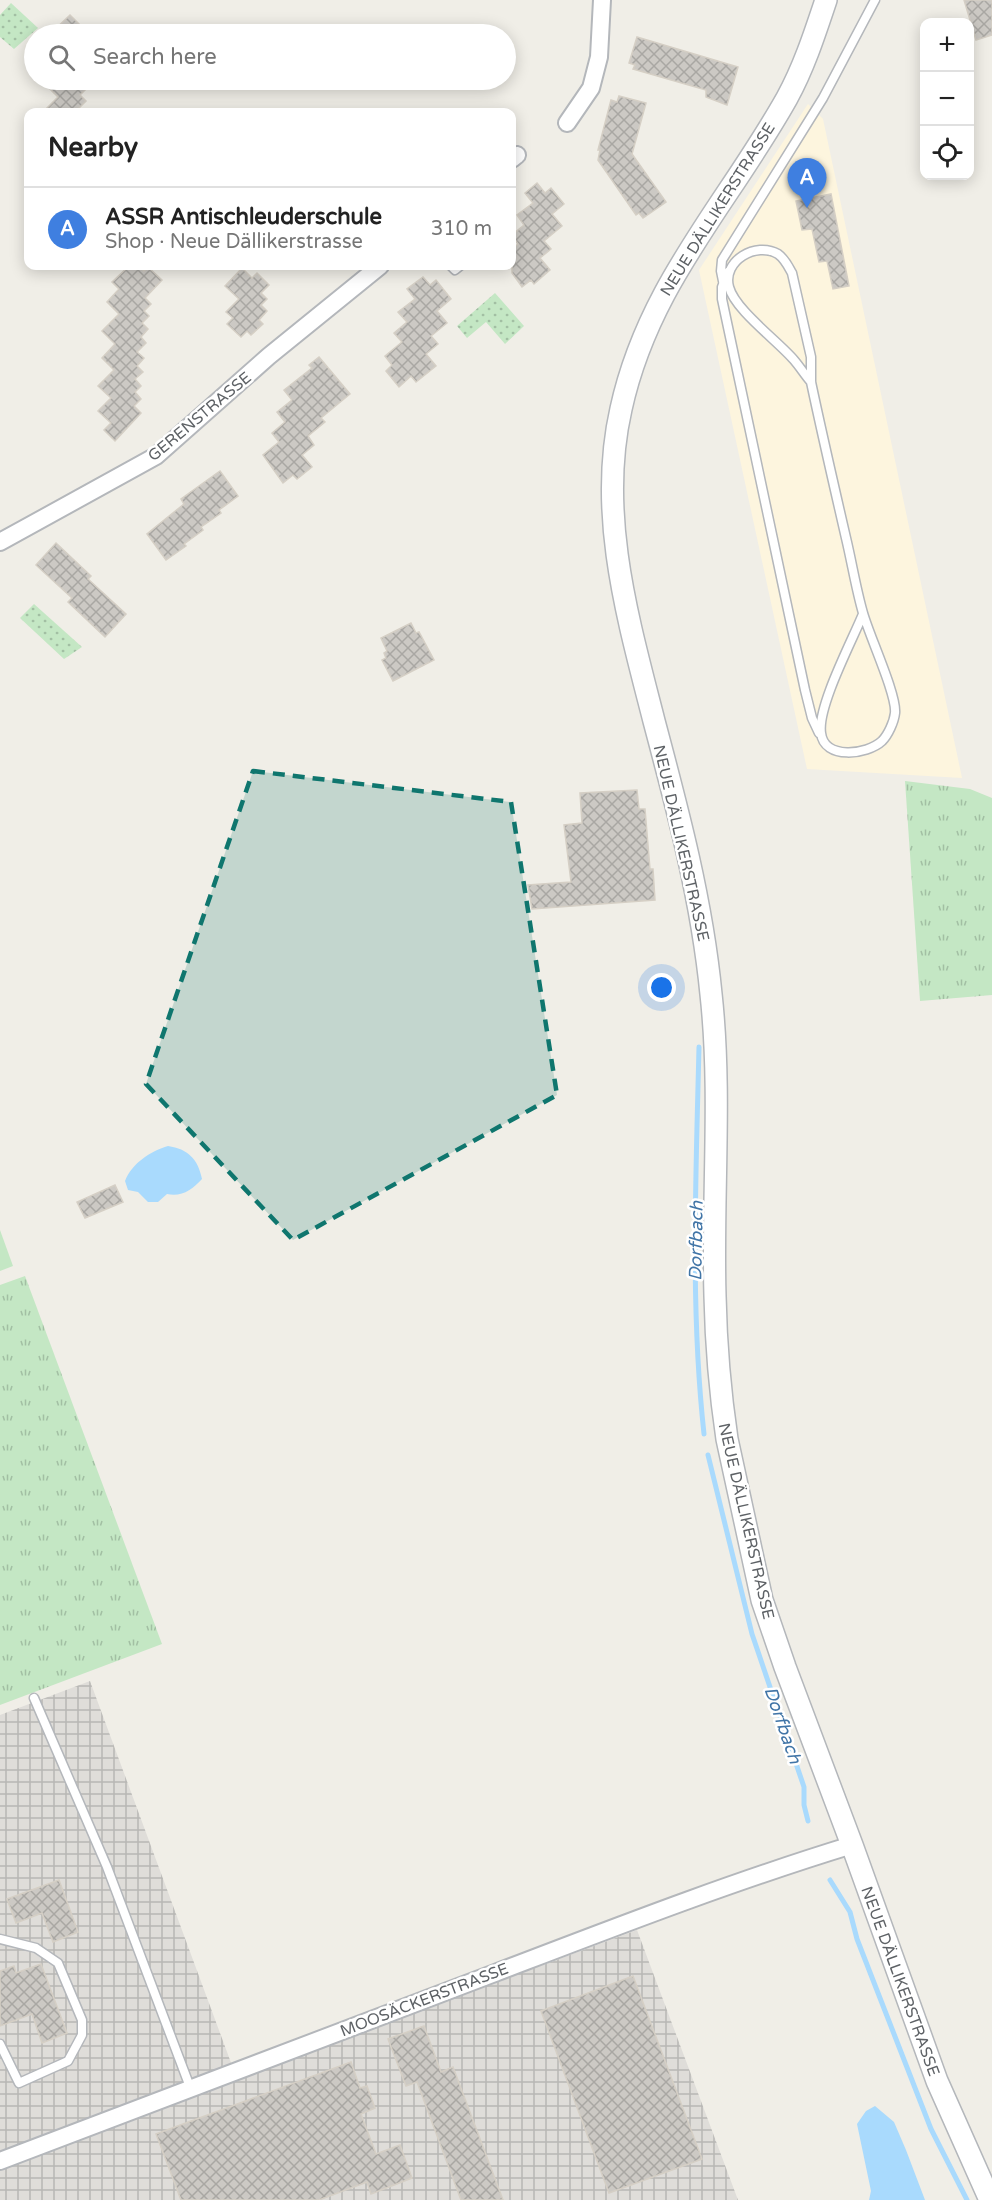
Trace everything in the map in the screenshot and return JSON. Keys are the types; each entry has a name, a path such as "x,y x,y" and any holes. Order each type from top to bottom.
{"street":[{"path":"567,123 591,88 599,57 602,0"},
{"name":"NEUE DÄLLIKERSTRASSE","path":"826,0 804,63 788,96 673,274 648,324 630,370 614,443 612,484 614,528 622,584 699,905 711,992 716,1107 715,1298 723,1413 762,1600 784,1667 852,1845 937,2081 990,2200"},
{"name":"GERENSTRASSE","path":"0,542 156,456 269,356 375,270"},
{"name":"MOOSÄCKERSTRASSE","path":"0,2161 190,2087 786,1865 852,1845"}],"lane":[{"path":"723,281 739,258 751,252 764,250 778,254 786,261 798,296 811,357 811,382 863,614 889,686 895,711 888,733 881,742 866,751 839,752 826,744 812,718 722,299 721,271 722,260 823,98 875,0"},
{"path":"729,270 729,287 736,301 794,360 811,382"},
{"path":"821,736 825,704 863,614"},
{"path":"34,1698 107,1867 190,2087"},
{"path":"0,1940 36,1947 58,1963 82,2020 82,2035 68,2061 19,2083 0,2044"}],"highlighted area":[{"path":"253,771 511,802 557,1095 293,1240 146,1084"}],"shaded area":[{"path":"808,104 823,119 962,778 807,769 699,270"},
{"path":"90,1681 237,2079 637,1930 738,2200 0,2200 0,1715"}],"green space":[{"path":"11,3 34,24 24,24 24,40 14,49 0,37 0,15"},
{"path":"495,293 524,326 505,344 486,322 467,338 457,326"},
{"path":"34,604 82,647 64,659 20,618"},
{"path":"905,781 970,789 992,798 992,995 920,1001"},
{"path":"0,1230 13,1266 0,1271"},
{"path":"25,1276 162,1644 0,1705 0,1285"}],"water":[{"path":"168,1146 175,1147 191,1156 198,1166 202,1179 186,1192 167,1194 158,1202 148,1202 138,1192 128,1190 125,1181 137,1163 155,1151"},
{"path":"875,2106 894,2122 925,2200 869,2200 871,2191 857,2124 866,2111"}],"building":[{"path":"964,0 992,0 992,35 976,40 974,18 969,18"},
{"path":"70,15 79,24 61,24"},
{"path":"637,37 738,67 727,105 706,97 706,90 633,69 635,65 629,63"},
{"path":"51,90 85,90 80,95 86,101 79,108 47,108 58,97"},
{"path":"619,96 646,103 632,154 666,202 643,218 639,213 636,215 598,160 600,150 598,150 611,100 617,102"},
{"path":"537,183 545,193 551,188 564,204 552,214 562,226 544,241 551,249 540,258 550,270 534,284 531,280 522,287 512,270 516,270 516,246 518,244 516,232 524,225 517,215 533,203 525,193"},
{"path":"831,194 849,286 833,289 827,261 819,262 812,229 802,230 796,201"},
{"path":"125,270 151,270 162,280 145,298 151,304 144,311 149,316 142,323 148,329 141,337 146,343 137,352 144,358 137,366 143,372 135,379 141,386 135,392 141,399 134,406 141,413 115,441 104,430 111,423 98,411 111,398 98,386 114,370 102,358 115,344 102,331 119,314 107,302 119,289 112,282"},
{"path":"240,270 244,270 252,278 257,273 269,285 261,293 267,299 261,305 267,311 259,320 263,324 251,335 247,331 241,337 227,324 233,318 226,312 239,299 225,286"},
{"path":"423,277 430,285 436,280 451,299 437,311 447,323 431,336 438,344 426,354 436,366 416,382 411,376 399,387 386,371 392,365 385,356 402,342 394,333 407,322 398,312 415,299 407,289"},
{"path":"319,357 350,394 321,418 325,422 308,436 314,445 302,455 312,467 297,479 293,475 283,483 263,455 279,442 272,433 285,422 277,412 292,400 284,390 312,368 309,365"},
{"path":"220,471 238,496 219,510 221,513 201,527 203,530 184,544 186,546 166,560 147,534 184,504 181,499"},
{"path":"56,543 91,576 88,579 126,614 105,637 68,602 72,598 36,565"},
{"path":"411,623 416,633 419,632 434,660 393,681 382,660 386,658 384,653 387,651 381,638"},
{"path":"637,790 639,809 645,809 655,900 532,909 528,885 571,882 564,825 582,823 580,793"},
{"path":"115,1185 123,1202 85,1218 77,1202"},
{"path":"59,1880 78,1932 53,1942 42,1913 16,1923 7,1899"},
{"path":"41,1964 67,2033 42,2043 32,2014 0,2026 0,1971 14,1966 16,1973"},
{"path":"633,1976 702,2159 609,2193 541,2011"},
{"path":"424,2026 441,2072 453,2067 503,2200 461,2200 417,2082 406,2086 388,2039"},
{"path":"351,2062 360,2088 367,2086 375,2108 361,2114 376,2154 400,2145 412,2178 371,2194 367,2182 319,2200 181,2200 156,2134"}],"waterway":[{"name":"Dorfbach","path":"699,1047 695,1289 704,1434"},
{"name":"Dorfbach","path":"708,1455 752,1634 804,1787 804,1805 808,1821"},
{"name":"Dorfbach","path":"830,1880 850,1912 857,1939 931,2129 967,2200"}],"place":[{"name":"ASSR Antischleuderschule","path":"807,208"}]}
